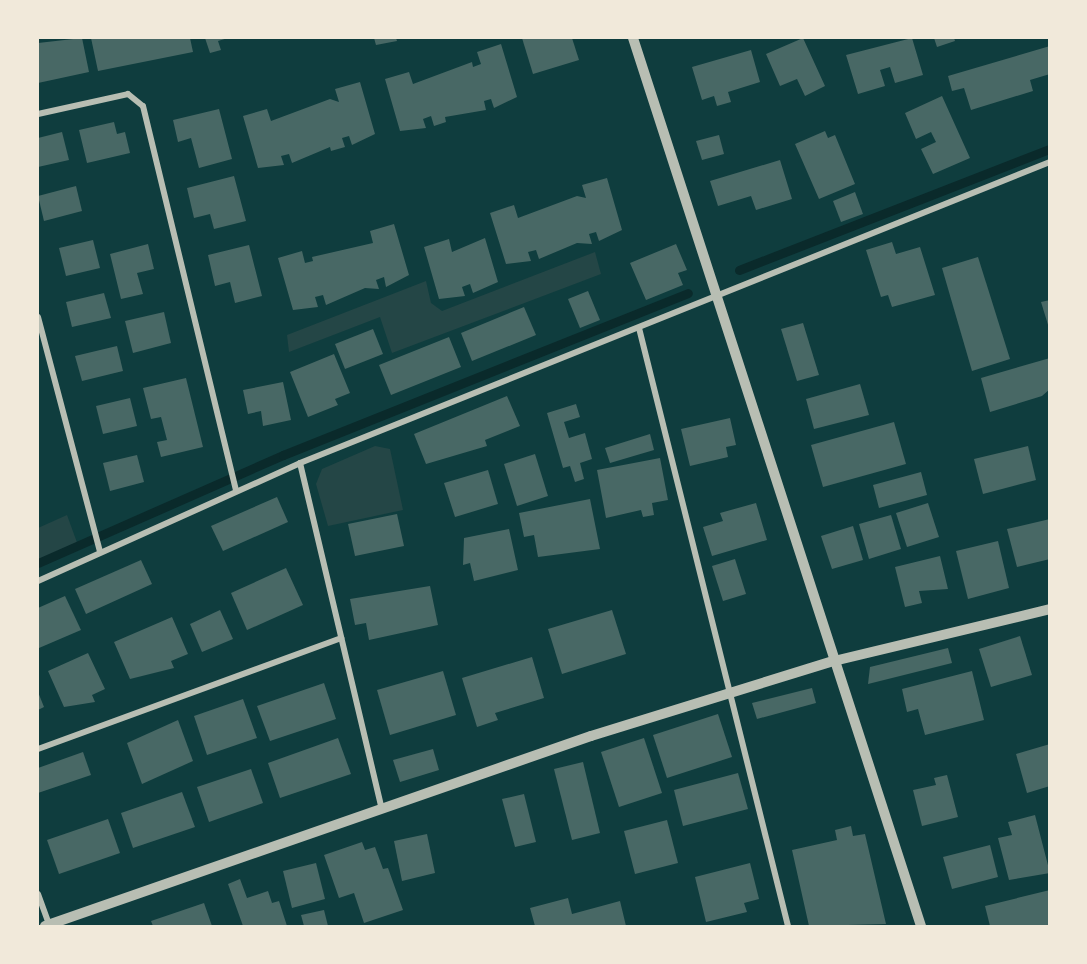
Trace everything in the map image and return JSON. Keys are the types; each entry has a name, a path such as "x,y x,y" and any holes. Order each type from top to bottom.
{"street":[{"path":"633,38 921,927"},
{"path":"38,114 128,94 143,106 236,491"},
{"path":"38,581 100,551 300,463 1050,162"},
{"path":"38,317 90,524 100,551"},
{"path":"639,327 788,927"},
{"path":"300,463 382,809"},
{"path":"38,894 47,926 382,809 729,693 834,661 1050,609"},
{"path":"38,749 341,638"}],"shaded area":[{"path":"595,252 601,274 392,353 380,317 289,352 287,335 426,281 431,303 442,311"},
{"path":"375,446 390,449 403,510 328,526 316,484 322,469"},
{"path":"67,515 79,548 38,568 38,528"}],"building":[{"path":"82,38 89,72 38,83 38,43"},
{"path":"91,38 190,38 193,52 98,71"},
{"path":"205,38 228,38 218,41 221,50 210,53"},
{"path":"374,38 396,38 397,41 376,45"},
{"path":"522,38 572,38 579,60 533,74"},
{"path":"803,38 825,86 805,96 797,79 780,86 766,54"},
{"path":"912,38 923,75 895,83 890,67 880,70 885,86 858,94 846,55"},
{"path":"934,38 954,38 955,41 937,47"},
{"path":"501,44 517,97 494,108 491,99 484,101 486,110 445,117 446,122 434,126 431,116 423,119 426,128 400,131 385,79 409,72 413,84 472,62 473,67 481,64 477,52"},
{"path":"1050,46 1050,74 1030,80 1033,91 971,110 964,88 952,91 948,76"},
{"path":"751,50 760,82 728,92 731,102 717,106 714,96 702,100 692,67"},
{"path":"360,82 375,134 352,145 349,136 342,138 345,147 331,151 330,147 292,163 289,154 281,156 284,165 258,168 243,116 267,109 271,121 330,99 339,102 335,89"},
{"path":"942,96 970,158 933,174 921,149 936,142 931,132 916,139 905,113"},
{"path":"219,109 232,159 199,168 191,138 178,142 173,120"},
{"path":"114,122 117,134 125,132 130,153 87,163 79,130"},
{"path":"825,131 828,138 835,135 855,184 819,199 795,144"},
{"path":"62,132 69,160 38,167 38,138"},
{"path":"719,135 724,154 702,160 696,141"},
{"path":"780,160 792,199 756,210 751,196 718,206 710,181"},
{"path":"234,176 246,221 214,229 210,214 194,218 187,188"},
{"path":"607,178 622,230 599,241 596,232 589,234 592,244 577,243 539,259 536,250 528,252 531,261 506,264 490,213 514,205 518,218 577,196 586,198 582,185"},
{"path":"76,186 82,211 44,221 38,196"},
{"path":"855,192 863,214 841,222 833,201"},
{"path":"394,224 409,275 386,287 384,277 376,280 379,289 365,288 326,305 323,295 315,297 318,307 293,310 278,258 302,251 305,263 313,261 312,257 373,243 370,231"},
{"path":"485,238 498,282 473,293 470,284 462,287 465,296 439,299 424,247 449,239 452,252"},
{"path":"93,240 100,268 66,276 59,248"},
{"path":"892,242 896,254 920,247 935,295 892,307 888,295 881,297 866,250"},
{"path":"148,244 154,269 137,273 143,294 121,299 110,254"},
{"path":"676,244 687,270 678,273 683,285 646,300 630,263"},
{"path":"249,245 262,296 235,303 230,282 215,286 208,255"},
{"path":"978,257 1010,359 972,371 942,268"},
{"path":"588,291 600,320 580,328 568,299"},
{"path":"104,293 111,318 72,327 66,302"},
{"path":"1050,300 1050,328 1049,328 1041,302"},
{"path":"524,307 536,335 472,361 461,333"},
{"path":"164,312 171,343 133,353 125,321"},
{"path":"803,323 819,375 797,381 781,329"},
{"path":"373,329 383,354 345,369 335,344"},
{"path":"449,337 461,367 391,395 379,365"},
{"path":"117,346 123,371 82,381 75,356"},
{"path":"334,354 350,393 335,399 338,405 308,417 290,372"},
{"path":"1050,358 1050,389 1042,396 990,412 981,378"},
{"path":"186,378 203,447 161,457 157,442 167,440 161,417 151,419 143,388"},
{"path":"283,382 291,420 263,426 261,411 248,414 243,390"},
{"path":"860,384 869,415 814,429 806,399"},
{"path":"507,396 520,426 485,440 487,446 426,464 414,434"},
{"path":"130,398 137,426 103,434 96,406"},
{"path":"576,404 580,417 564,422 569,438 585,433 592,459 580,463 584,479 575,482 570,466 563,468 547,413"},
{"path":"730,418 736,445 726,447 728,457 690,466 681,429"},
{"path":"894,422 906,464 823,487 811,445"},
{"path":"650,434 654,450 610,463 605,448"},
{"path":"1028,446 1036,480 983,494 974,459"},
{"path":"535,454 548,496 517,506 504,464"},
{"path":"137,455 144,482 110,491 103,463"},
{"path":"660,458 668,500 652,503 654,515 643,517 641,510 606,518 597,470"},
{"path":"488,470 498,504 455,517 444,483"},
{"path":"921,472 927,495 879,508 873,485"},
{"path":"277,497 288,522 223,551 211,526"},
{"path":"590,499 600,549 538,557 534,535 524,537 519,513"},
{"path":"756,503 767,540 712,556 703,527 723,521 720,513"},
{"path":"928,503 939,537 907,547 896,513"},
{"path":"397,514 404,546 355,556 348,524"},
{"path":"891,515 901,549 869,559 859,524"},
{"path":"1050,519 1050,559 1017,567 1007,529"},
{"path":"853,526 863,560 832,569 821,536"},
{"path":"509,529 518,570 474,581 470,563 463,565 464,538"},
{"path":"998,541 1009,588 968,599 956,551"},
{"path":"940,556 948,589 919,591 922,603 905,607 895,567"},
{"path":"735,559 746,594 723,601 712,566"},
{"path":"141,560 152,584 86,614 75,589"},
{"path":"286,568 303,605 247,630 231,593"},
{"path":"430,586 438,625 369,640 366,623 355,625 350,599"},
{"path":"65,596 81,630 39,648 38,608"},
{"path":"220,610 233,639 202,652 190,624"},
{"path":"612,610 626,654 562,674 548,629"},
{"path":"172,617 188,654 171,661 174,668 130,679 114,642"},
{"path":"1020,636 1032,675 991,687 979,649"},
{"path":"948,648 952,663 868,684 870,667"},
{"path":"88,653 105,689 92,695 95,702 64,707 48,671"},
{"path":"532,657 544,698 495,713 498,720 477,727 462,678"},
{"path":"443,671 456,715 390,735 377,690"},
{"path":"972,671 984,720 925,735 918,709 907,712 902,689"},
{"path":"324,683 336,719 270,741 257,706"},
{"path":"812,688 816,703 757,719 752,703"},
{"path":"38,692 44,707 38,710"},
{"path":"243,699 257,738 207,755 194,716"},
{"path":"718,714 732,757 667,778 653,735"},
{"path":"178,720 193,761 142,784 127,743"},
{"path":"338,738 351,774 280,798 268,763"},
{"path":"644,738 662,793 619,807 601,752"},
{"path":"1050,744 1050,786 1027,793 1016,754"},
{"path":"433,749 439,770 400,782 393,760"},
{"path":"83,752 91,775 38,793 38,768"},
{"path":"583,762 600,833 572,840 554,769"},
{"path":"251,769 263,803 209,822 197,787"},
{"path":"738,773 748,809 683,826 674,790"},
{"path":"947,775 958,817 922,826 913,790 936,785 934,778"},
{"path":"182,792 195,827 133,848 121,813"},
{"path":"524,794 536,842 515,847 502,799"},
{"path":"1035,815 1050,873 1009,880 998,838 1012,835 1008,822"},
{"path":"108,819 120,853 59,874 47,840"},
{"path":"667,820 678,863 635,874 624,831"},
{"path":"851,826 853,836 865,834 886,924 809,926 792,850 837,840 835,830"},
{"path":"427,834 435,873 402,881 394,841"},
{"path":"362,842 365,850 375,847 383,869 388,868 403,910 364,923 354,893 339,898 324,855"},
{"path":"990,845 998,877 952,889 943,857"},
{"path":"316,863 325,899 292,908 283,871"},
{"path":"750,863 759,899 744,903 747,912 706,922 695,877"},
{"path":"240,879 247,898 268,891 272,903 279,901 287,926 243,926 228,884"},
{"path":"1050,890 1050,926 990,926 985,906"},
{"path":"568,898 572,914 620,901 626,926 535,926 530,908"},
{"path":"204,903 212,926 153,926 151,921"},
{"path":"324,910 328,926 304,926 301,915"}],"waterway":[{"path":"739,270 1050,149"},
{"path":"38,563 283,455 688,293"}]}
